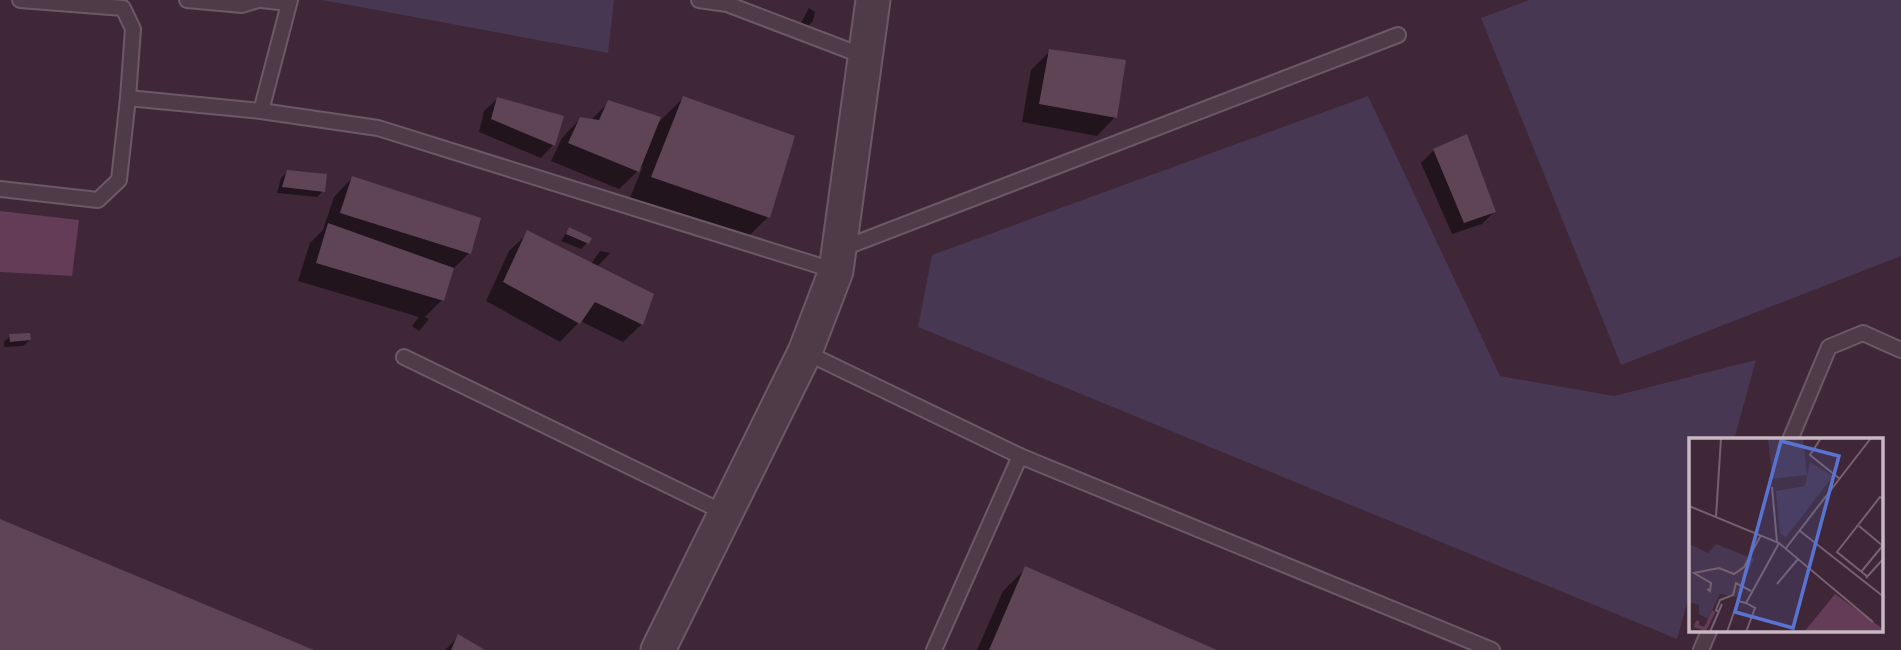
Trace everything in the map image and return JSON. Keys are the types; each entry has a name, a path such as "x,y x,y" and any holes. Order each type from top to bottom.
{"street":[{"path":"658,650 805,352 838,260 873,0"}],"lane":[{"path":"0,189 98,200 119,180 128,97 133,29 123,8 20,0"},
{"path":"187,0 242,5 260,0 290,2 261,111"},
{"path":"699,0 727,4 866,57"},
{"path":"128,97 261,111 378,128 838,260 1398,35"},
{"path":"1791,438 1829,347 1863,333 1901,350"},
{"path":"805,352 1020,456 1492,650"},
{"path":"404,357 725,513"},
{"path":"934,650 1020,456"},
{"path":"1701,650 1709,632"}],"shaded area":[{"path":"322,0 614,0 608,53"},
{"path":"1529,0 1901,0 1901,256 1621,365 1481,18"},
{"path":"1368,96 1500,376 1614,396 1756,360 1735,438 1689,438 1689,596 1677,639 918,327 932,255"},
{"path":"0,211 79,220 72,276 0,272"}],"building":[{"path":"1049,49 1126,60 1117,118 1039,104"},
{"path":"683,96 795,136 770,218 651,177"},
{"path":"497,97 564,116 555,146 491,119"},
{"path":"608,100 661,117 639,172 568,143 580,117 599,120"},
{"path":"1467,134 1496,212 1464,223 1433,149"},
{"path":"287,170 327,174 325,192 282,187"},
{"path":"352,176 481,218 471,254 340,213"},
{"path":"328,223 454,268 444,301 316,263"},
{"path":"569,227 592,238 589,244 566,234"},
{"path":"527,230 654,294 643,325 595,302 580,324 503,282"},
{"path":"30,333 31,340 10,342 9,334"},
{"path":"0,519 314,650 0,650"},
{"path":"1025,566 1217,650 989,650"},
{"path":"458,634 485,650 451,650"}]}
